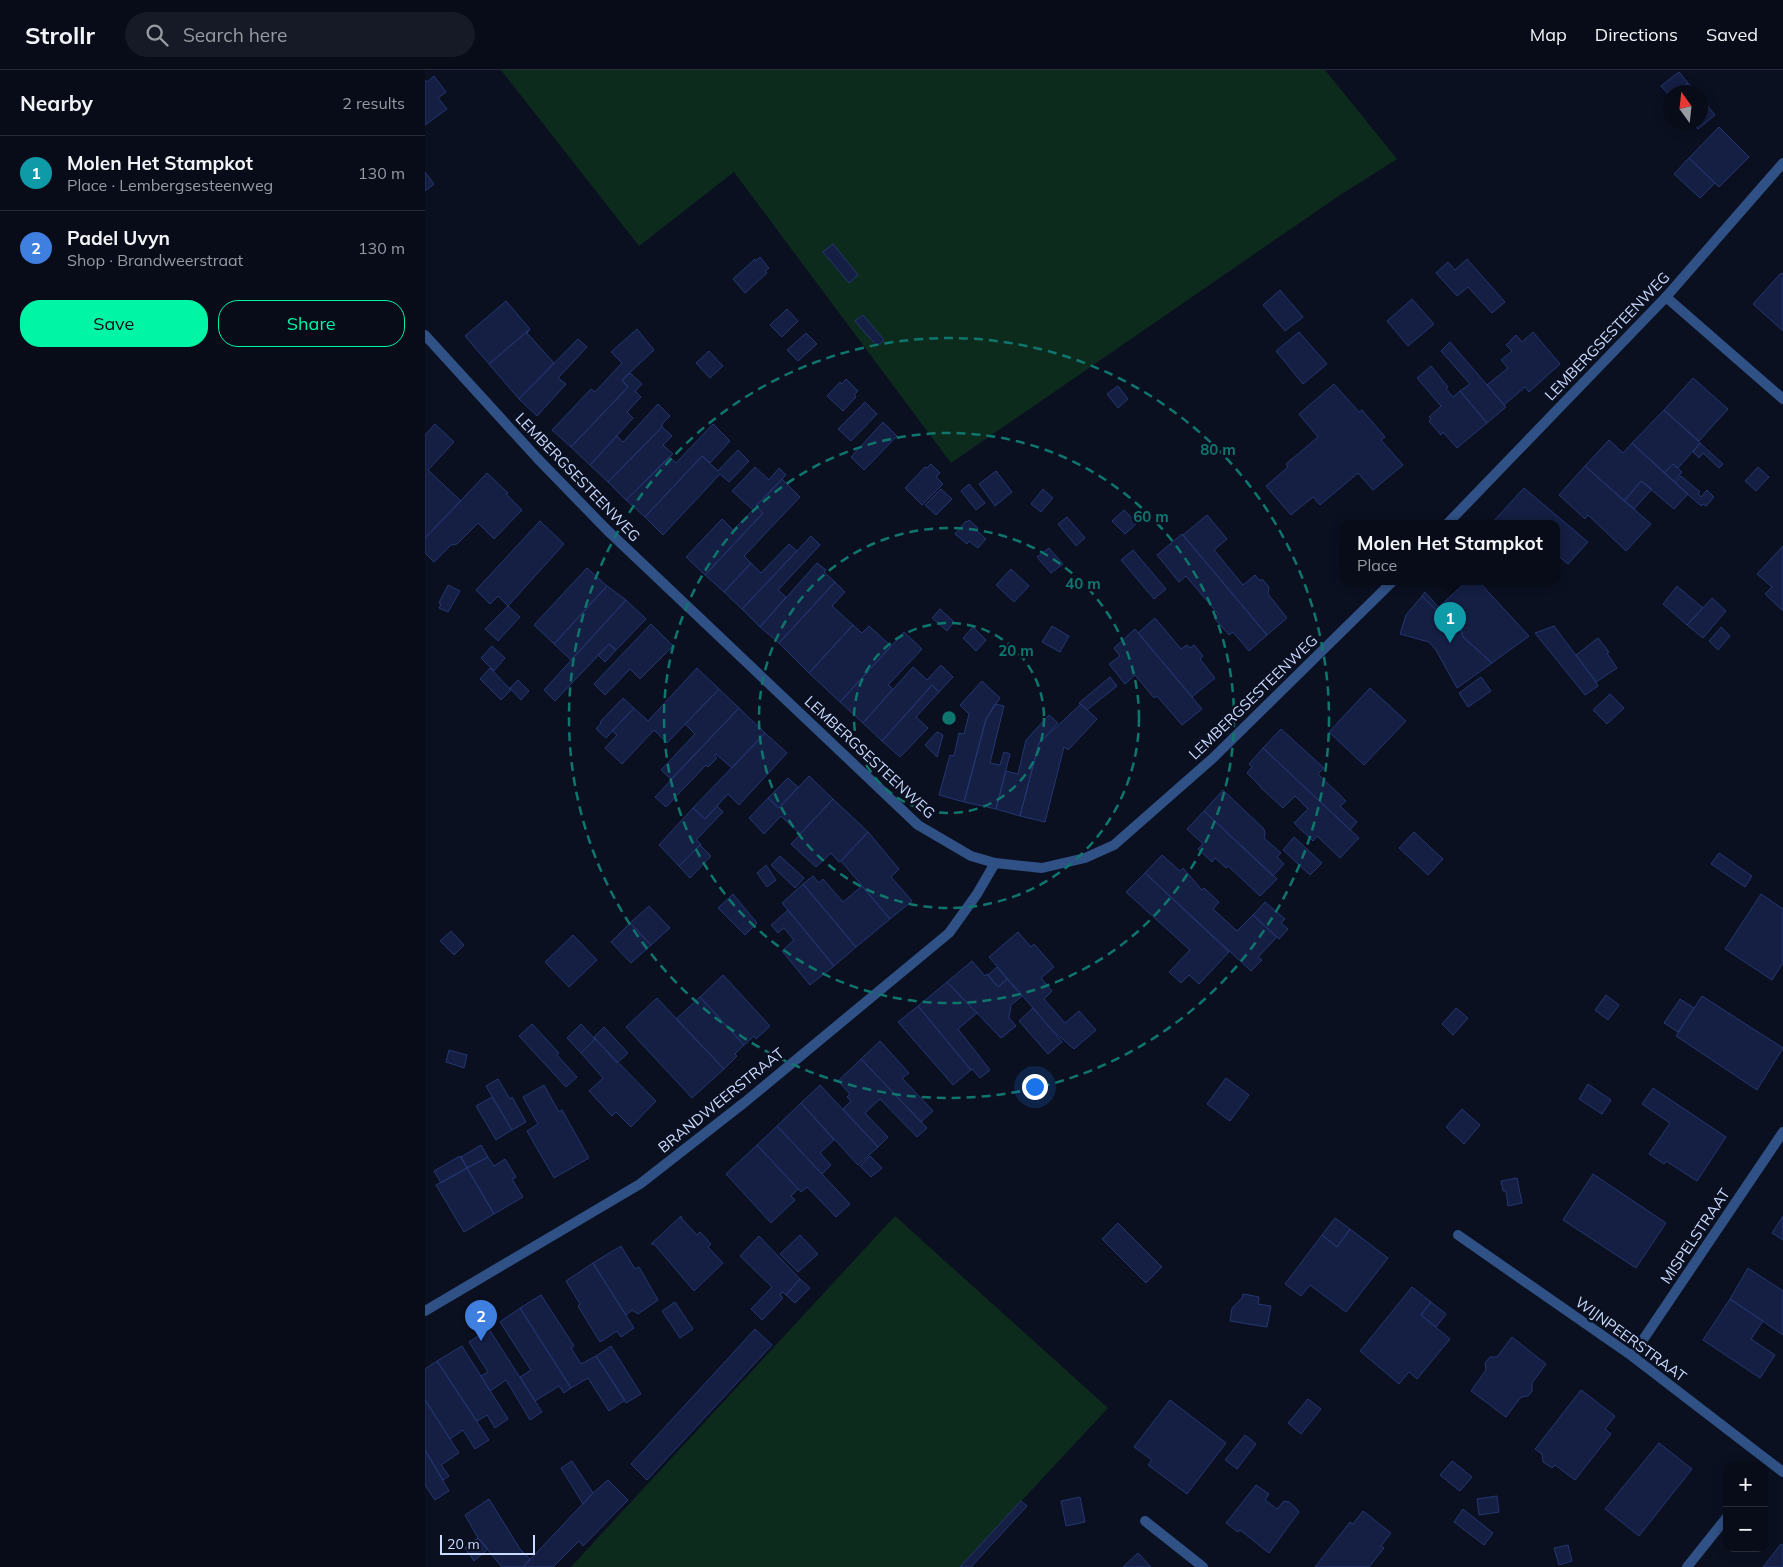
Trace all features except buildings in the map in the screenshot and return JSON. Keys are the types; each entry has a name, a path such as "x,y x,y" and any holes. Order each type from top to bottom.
{"street":[{"name":"LEMBERGSESTEENWEG","path":"1451,520 1666,297 1783,163"},
{"path":"1666,297 1783,399"},
{"name":"LEMBERGSESTEENWEG","path":"425,335 531,452 607,530 918,825 971,856 995,863 1042,868 1085,858 1114,845 1213,758 1389,585"},
{"name":"BRANDWEERSTRAAT","path":"425,1311 640,1184 745,1102 949,933 977,894 995,863"},
{"name":"MISPELSTRAAT","path":"1632,1356 1783,1132"},
{"name":"WIJNPEERSTRAAT","path":"1458,1235 1632,1356 1762,1462"},
{"name":"WIJNPEERSTRAAT","path":"1768,1466 1783,1472"},
{"path":"1145,1521 1203,1567"},
{"path":"1687,1567 1723,1522"}],"green space":[{"path":"501,70 1325,70 1397,159 1340,195 951,463 734,172 639,246"},
{"path":"895,1216 1108,1408 960,1567 571,1567"}],"place":[{"name":"Molen Het Stampkot","path":"1450,643"},
{"name":"Padel Uvyn","path":"481,1341"}]}
